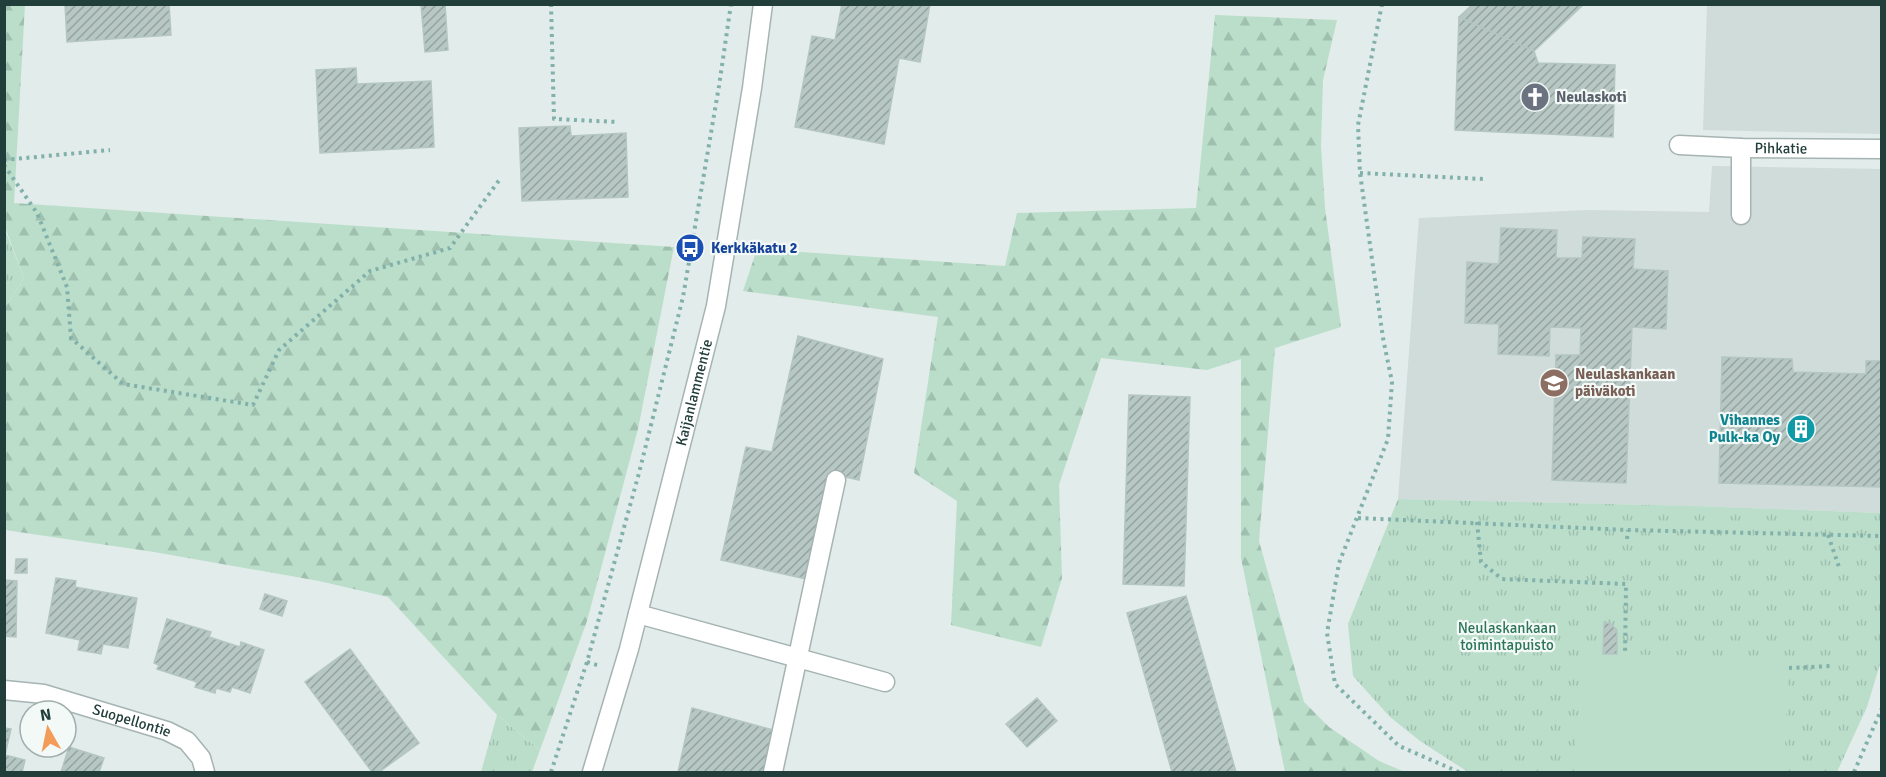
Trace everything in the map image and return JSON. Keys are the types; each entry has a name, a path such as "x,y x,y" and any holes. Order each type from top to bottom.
{"street":[{"name":"Kaijanlammentie","path":"592,772 629,649 717,306 763,4"},
{"name":"Pihkatie","path":"1679,145 1881,149"},
{"path":"1741,148 1741,215"},
{"path":"772,772 836,480"},
{"path":"638,614 885,682"},
{"name":"Suopellontie","path":"4,690 44,694 167,731 187,741 201,758 205,772"}],"path":[{"path":"551,4 554,119 618,122"},
{"path":"551,772 580,687 639,473 683,297 731,4"},
{"path":"1382,4 1358,125 1360,173 1383,338 1392,382 1388,439 1339,563 1327,633 1335,684 1399,746 1459,772"},
{"path":"110,150 4,162 37,213 67,287 70,338 123,384 253,405 279,350 370,271 450,248 500,179"},
{"path":"1360,173 1483,179"},
{"path":"1358,518 1628,530 1881,536"},
{"path":"1477,522 1481,562 1502,579 1626,584 1625,655"},
{"path":"1627,539 1628,530"},
{"path":"1828,535 1839,567"},
{"path":"1788,668 1832,666"},
{"path":"1854,772 1881,708"}],"shaded area":[{"path":"1707,5 1881,5 1881,134 1703,130"},
{"path":"1712,166 1881,169 1881,513 1398,499 1419,218 1587,210 1709,212"}],"green space":[{"path":"25,4 14,203 674,247 638,429 587,621 540,750 497,715 388,597 319,581 154,552 5,530 5,308 24,278 5,227 4,5"},
{"path":"1215,15 1337,20 1323,80 1321,146 1325,208 1341,327 1275,348 1259,541 1304,702 1329,727 1379,761 1405,772 1285,772 1241,558 1241,359 1207,370 1101,358 1059,485 1062,578 1041,647 951,625 957,501 914,473 938,317 743,291 757,249 1005,266 1017,213 1196,208"},
{"path":"4,227 24,278 5,308 4,308"},
{"name":"Neulaskankaan toimintapuisto","path":"1398,499 1881,513 1881,661 1867,707 1837,772 1468,772 1420,741 1390,717 1353,676 1348,624"},
{"path":"1583,654 1789,657 1784,772 1574,772"},
{"path":"497,715 540,750 532,772 481,772"}],"building":[{"path":"65,4 169,4 171,35 67,42"},
{"path":"421,4 445,4 448,50 425,52"},
{"path":"842,4 930,4 920,62 899,58 884,144 795,127 812,36 835,40"},
{"path":"1473,4 1584,4 1534,51 1459,17"},
{"name":"Neulaskoti","path":"1459,17 1534,51 1538,63 1615,65 1613,137 1455,130"},
{"path":"356,68 357,84 431,81 434,147 320,153 316,70"},
{"path":"570,126 571,136 626,133 628,197 522,201 519,128"},
{"path":"1501,228 1557,230 1556,258 1582,258 1583,237 1635,239 1633,269 1668,271 1666,329 1632,327 1626,483 1552,480 1556,355 1580,355 1581,328 1550,327 1549,356 1498,354 1499,324 1465,323 1467,262 1499,264"},
{"path":"798,336 883,359 859,480 833,474 811,580 721,560 746,447 772,452"},
{"name":"Vihannes Pulk-ka Oy","path":"1722,357 1792,359 1793,372 1866,374 1866,361 1882,361 1882,487 1719,483"},
{"path":"1129,395 1190,397 1184,586 1123,584"},
{"path":"16,559 27,559 27,573 15,573"},
{"path":"56,578 76,581 75,587 137,598 128,648 103,644 101,654 78,650 80,640 46,633"},
{"path":"4,580 17,581 16,637 4,636"},
{"path":"265,594 287,601 282,616 260,609"},
{"path":"1186,596 1236,772 1172,772 1127,613"},
{"path":"167,619 211,632 209,637 240,647 241,642 264,650 250,693 232,687 230,692 216,688 215,693 195,687 197,682 157,669 159,665 154,663"},
{"path":"1604,623 1610,623 1617,630 1617,654 1603,654"},
{"path":"350,649 419,743 379,772 372,772 305,682"},
{"path":"1037,698 1057,721 1027,747 1006,724"},
{"path":"692,708 777,731 769,772 678,772"},
{"path":"4,728 11,729 5,755 25,760 22,772 4,772"},
{"path":"78,750 104,758 99,772 61,772 65,759 78,759"}],"place":[{"name":"Neulaskoti","path":"1535,97"},
{"name":"Kerkkäkatu 2","path":"690,248"},
{"name":"Neulaskankaan päiväkoti","path":"1554,383"},
{"name":"Vihannes Pulk-ka Oy","path":"1801,429"}]}
